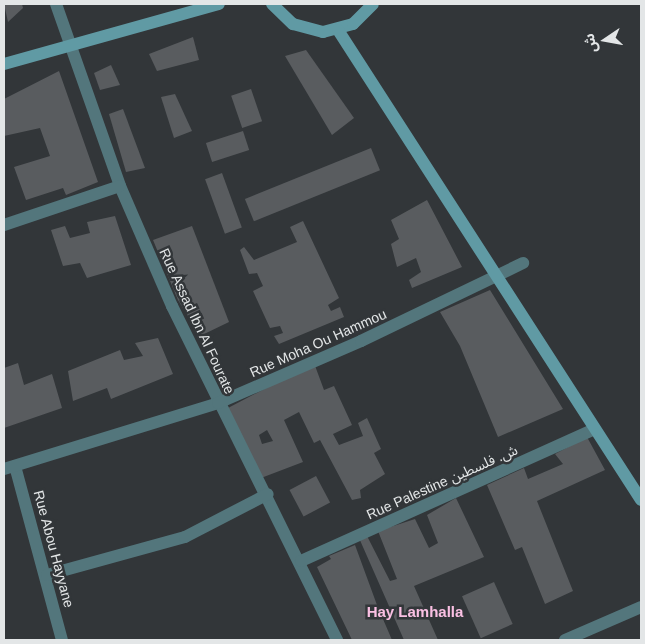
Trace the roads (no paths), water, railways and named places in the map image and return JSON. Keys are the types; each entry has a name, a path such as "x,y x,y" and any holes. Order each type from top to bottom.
{"main road":[{"path":"4,64 73,47 219,4"},
{"path":"272,4 293,24 307,30 338,30 353,24 373,4"},
{"path":"338,30 641,500"}],"street":[{"name":"Rue Assad Ibn Al Fourate","path":"56,4 73,47 120,186 218,404 268,494 337,640"},
{"path":"4,225 120,186"},
{"name":"Rue Moha Ou Hammou","path":"10,468 218,404 523,263"},
{"name":"Rue Palestine ش. فلسطين","path":"301,562 595,430"},
{"name":"Rue Abou Hayyane","path":"10,468 47,575 62,640"},
{"path":"47,575 185,537 268,494"},
{"path":"565,640 641,607"}],"district":[{"name":"Hay Lamhalla","path":"415,612"}]}
